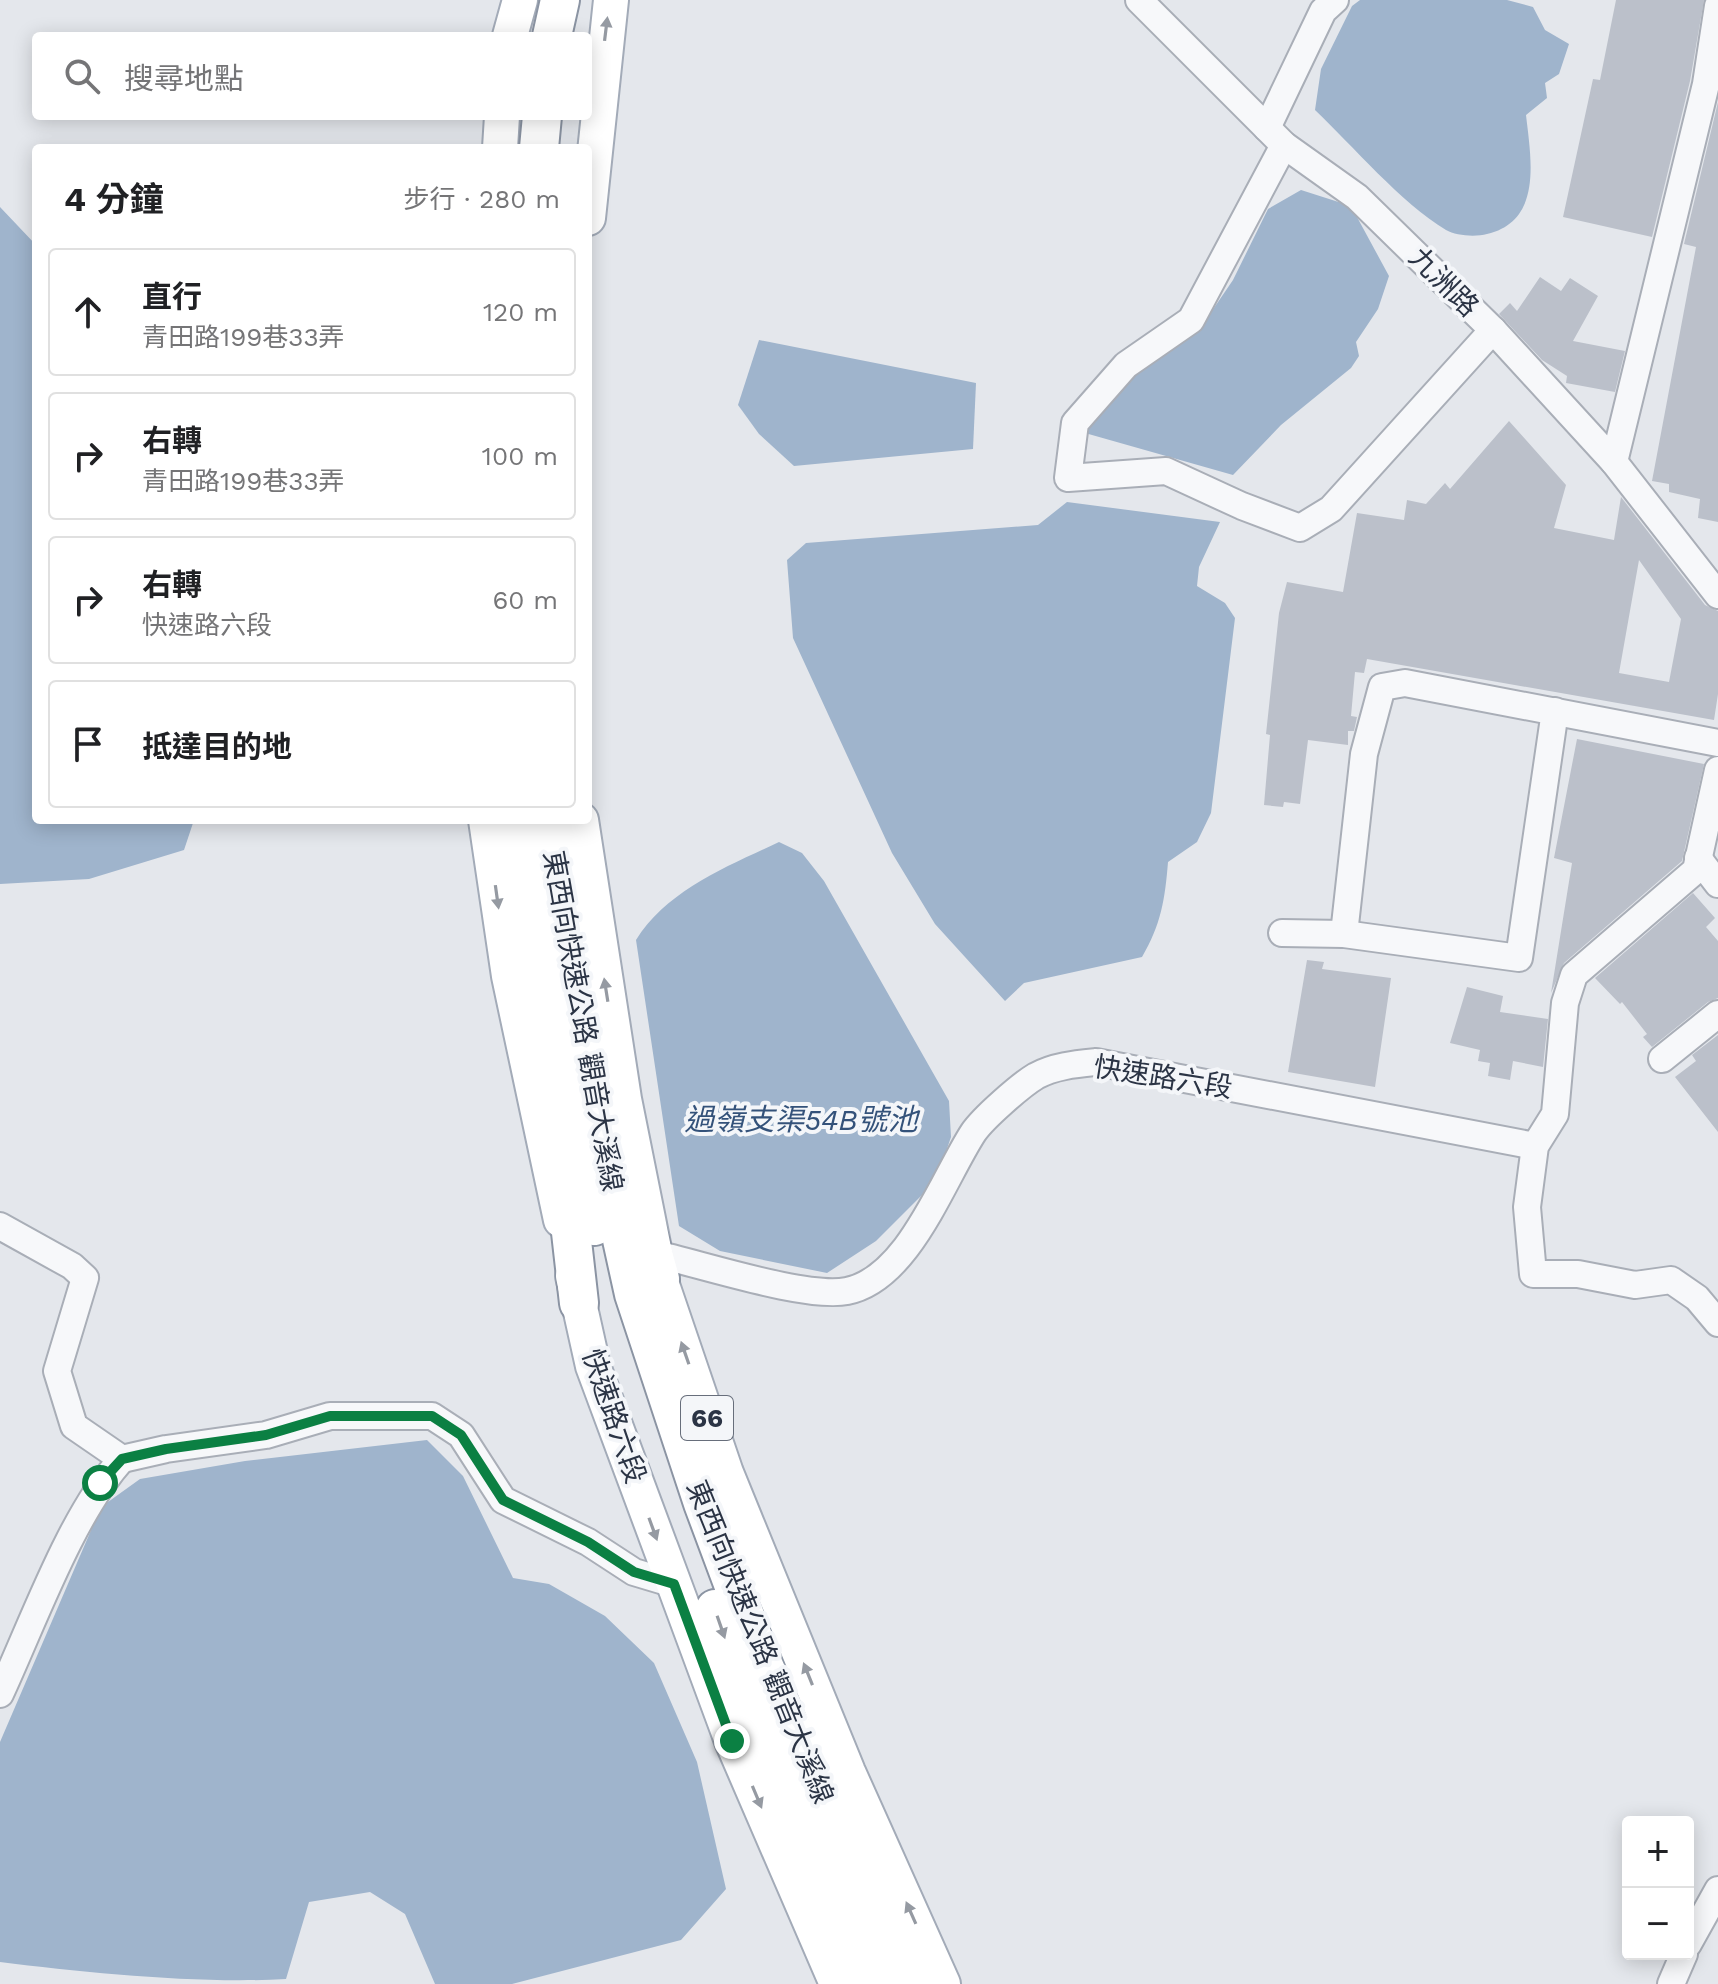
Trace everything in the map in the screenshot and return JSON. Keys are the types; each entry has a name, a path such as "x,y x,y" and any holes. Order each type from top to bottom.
{"highway":[{"path":"553,32 560,0"},
{"path":"576,32 581,0"},
{"path":"539,144 542,120"},
{"path":"564,144 567,120"},
{"name":"東西向快速公路 觀音大溪線","path":"520,824 594,1112 634,1294 673,1413 763,1664 907,1984"},
{"name":"東西向快速公路 觀音大溪線","path":"549,824 554,956 567,1123 629,1357 735,1666 813,1854 874,1984"},
{"path":"554,956 579,1303"},
{"path":"554,956 658,1267"}],"main road":[{"path":"511,32 520,0"},
{"path":"592,180 611,0"},
{"path":"500,144 502,120"},
{"name":"快速路六段","path":"487,824 509,976 593,1366 732,1741 837,1984"},
{"name":"66","path":"582,824 624,1099 658,1267 726,1473 848,1772 943,1984"}],"street":[{"name":"九洲路","path":"1139,0 1276,137 1357,197 1493,330 1614,462 1718,595"},
{"path":"1335,0 1323,11 1276,137 1191,320 1126,365 1075,423 1068,478 1166,471 1242,506 1300,528 1331,509 1493,330"},
{"path":"1614,462 1706,84 1718,6"},
{"path":"1344,934 1364,754 1382,687 1405,683 1718,743"},
{"path":"1282,933 1344,934 1519,958 1555,711"},
{"path":"1718,770 1696,870 1574,975 1565,1003 1555,1114 1535,1146 1527,1207 1533,1274 1578,1274 1635,1285 1671,1280 1697,1298 1718,1323"},
{"path":"1698,858 1718,884"},
{"path":"1662,1059 1718,1014"},
{"name":"快速路六段","path":"658,1267 819,1293 847,1291 871,1282 903,1253 975,1130 1037,1076 1064,1066 1096,1062 1535,1146"},
{"path":"0,1226 72,1266 85,1278 57,1371 74,1426 122,1459"},
{"path":"0,1694 100,1483 122,1459 166,1449 266,1435 330,1416 432,1416 461,1435 503,1500 588,1542 634,1572 674,1584"},
{"path":"1694,1933 1718,1890"},
{"path":"1671,1984 1681,1960"}],"water":[{"path":"1360,0 1507,0 1533,7 1545,30 1569,44 1559,74 1545,83 1547,98 1526,115 1531,169 1529,186 1517,216 1505,227 1477,235 1460,235 1446,230 1395,190 1315,110 1321,69 1352,6"},
{"path":"1301,190 1351,206 1389,276 1378,309 1356,342 1359,356 1351,368 1281,425 1233,475 1085,433 1105,398 1203,324 1233,280 1268,209"},
{"path":"0,207 32,241 32,824 193,824 184,850 89,879 0,884"},
{"path":"759,340 976,383 973,449 794,466 759,434 738,405"},
{"path":"1067,502 1220,522 1199,567 1197,586 1225,603 1235,618 1211,813 1197,842 1168,862 1161,911 1142,957 1024,983 1005,1001 935,924 892,853 793,638 787,560 806,543 1038,525"},
{"name":"過嶺支渠54B號池","path":"779,842 802,853 824,881 949,1101 951,1137 936,1181 876,1241 827,1273 720,1251 679,1226 636,940 649,922 681,893"},
{"path":"427,1440 463,1476 513,1578 549,1584 605,1616 654,1663 697,1762 726,1889 681,1940 512,1984 435,1984 405,1914 370,1892 309,1902 286,1979 180,1979 0,1962 0,1742 101,1507 140,1479 245,1461"}],"building":[{"path":"1616,0 1704,0 1690,81 1652,237 1563,217 1593,79 1600,80"},
{"path":"1718,102 1718,522 1698,518 1700,499 1669,492 1669,484 1652,481 1696,247 1684,244"},
{"path":"1540,277 1561,291 1570,278 1598,296 1573,341 1625,351 1615,392 1566,383 1567,376 1542,360 1499,314 1510,303 1517,311"},
{"path":"1509,421 1566,485 1554,528 1614,540 1621,497 1705,605 1718,611 1718,694 1714,720 1367,659 1364,673 1355,672 1351,716 1357,717 1354,731 1348,731 1348,745 1308,740 1300,804 1284,802 1283,807 1264,805 1270,735 1266,734 1279,613 1287,582 1343,592 1357,513 1404,520 1407,500 1426,504 1445,483 1450,489","holes":["1639,560 1681,619 1669,682 1619,673"]},
{"path":"1577,739 1704,764 1682,861 1564,963 1551,993 1572,863 1554,858"},
{"path":"1693,893 1715,918 1706,927 1718,941 1718,998 1708,1002 1652,1047 1643,1037 1647,1034 1622,1002 1620,1004 1595,978"},
{"path":"1307,960 1324,962 1322,969 1391,978 1375,1087 1288,1072"},
{"path":"1467,987 1503,996 1500,1012 1548,1019 1543,1067 1513,1061 1510,1080 1488,1076 1490,1063 1478,1061 1480,1050 1450,1043"},
{"path":"1718,1035 1718,1132 1675,1077 1696,1061 1692,1055"}],"route":[{"path":"100,1483 122,1459 166,1449 266,1435 330,1416 432,1416 461,1435 503,1500 588,1542 634,1572 674,1584 732,1741"}]}
